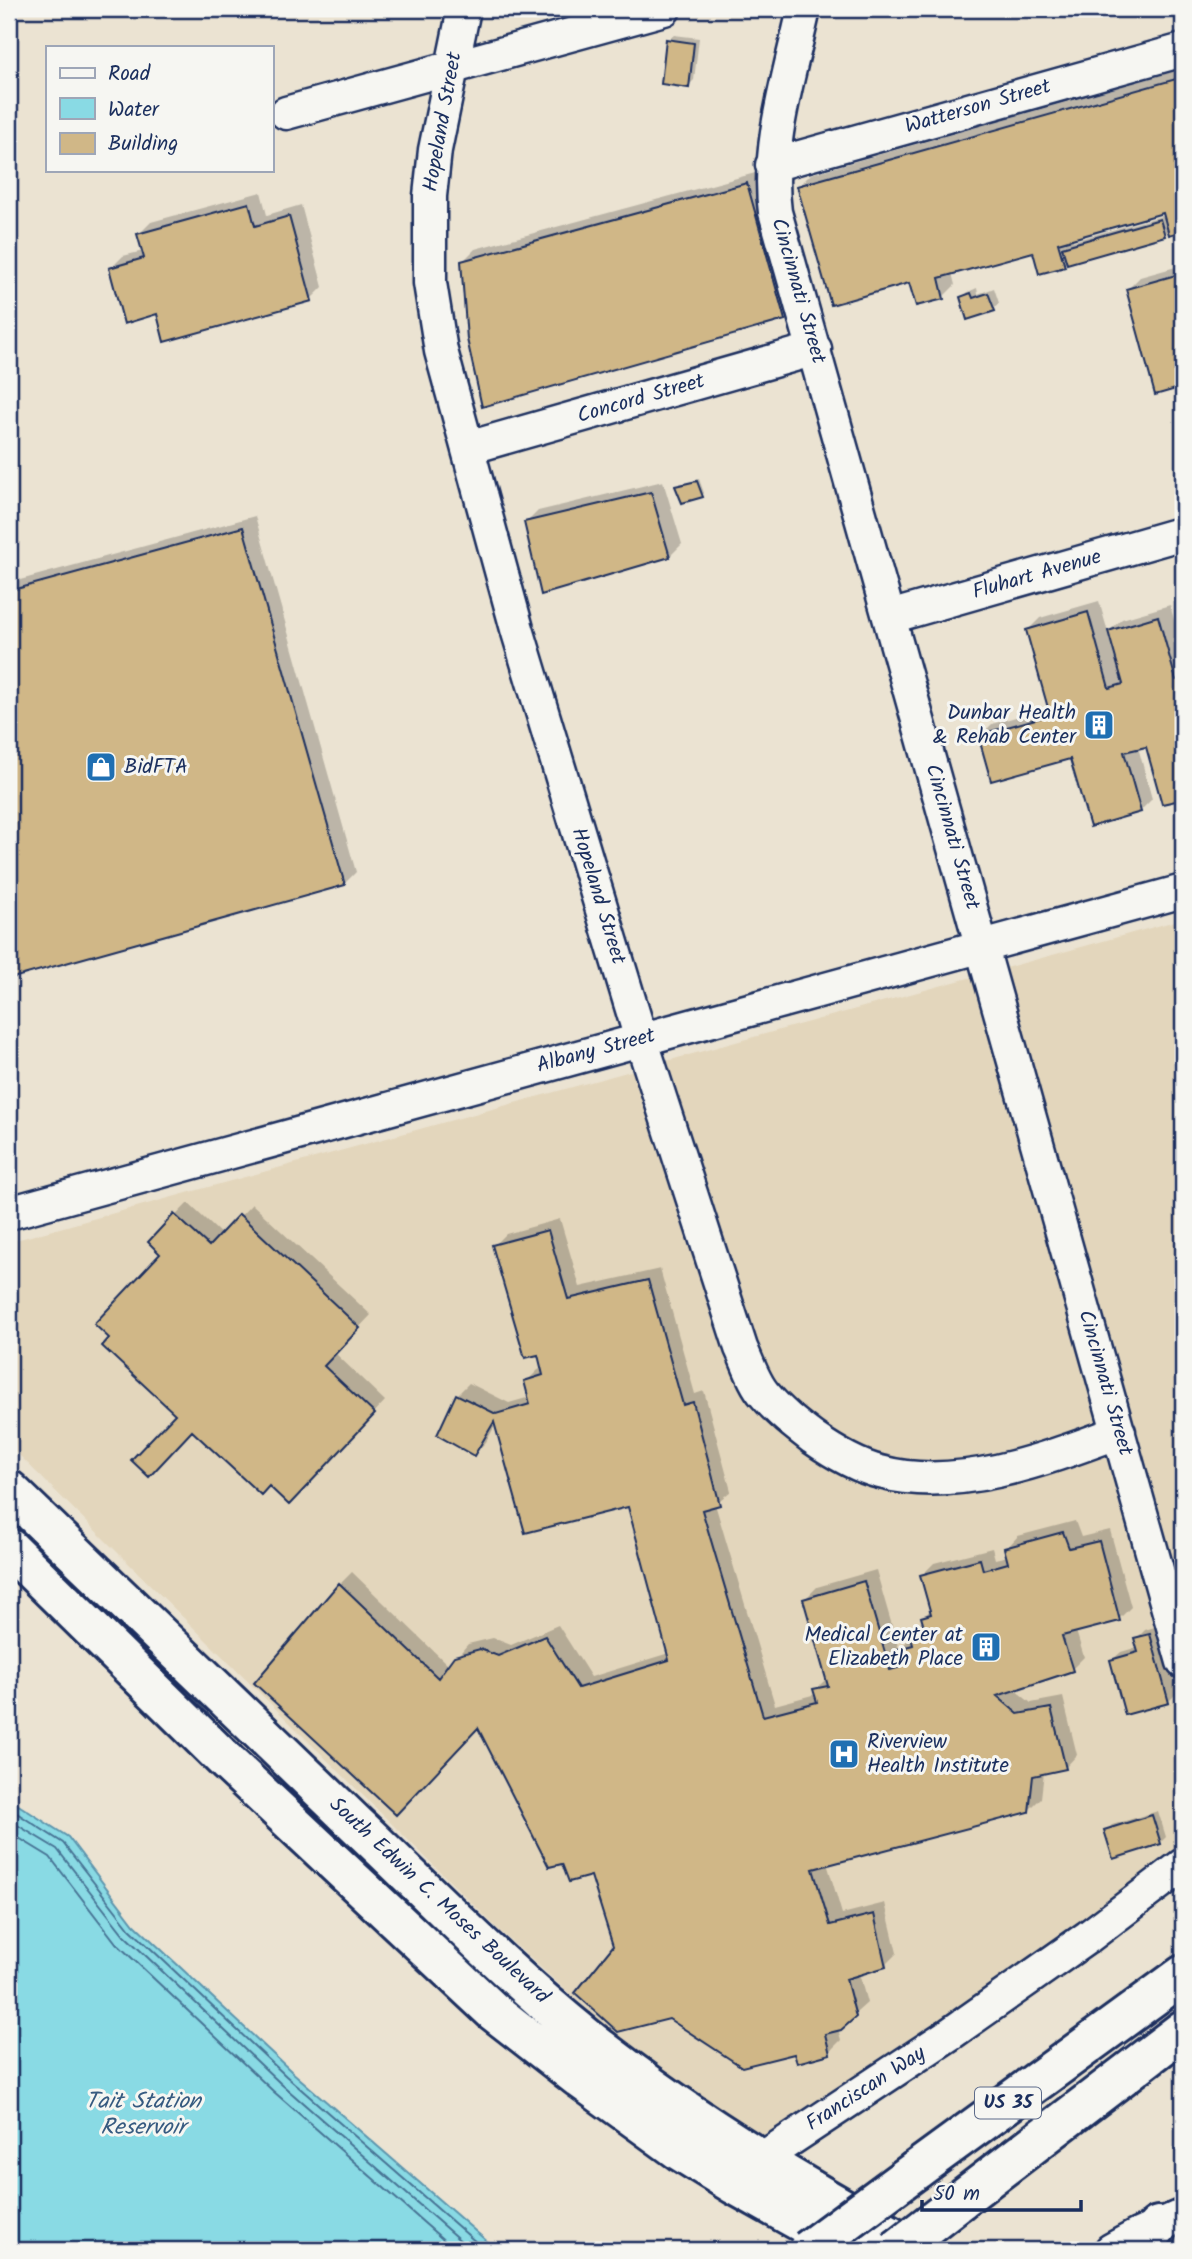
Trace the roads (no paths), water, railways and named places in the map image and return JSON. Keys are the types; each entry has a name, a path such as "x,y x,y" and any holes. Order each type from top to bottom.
{"main road":[{"name":"South Edwin C. Moses Boulevard","path":"9,1490 517,1976 586,2037 687,2111 748,2172 851,2250"},
{"name":"South Edwin C. Moses Boulevard","path":"9,1548 228,1763 489,2007 579,2078 680,2151 821,2198 918,2250"},
{"path":"164,1700 196,1670"},
{"path":"373,1898 402,1868"},
{"name":"US 35","path":"808,2250 1100,2035 1182,1964"},
{"path":"489,2007 517,1976"},
{"name":"US 35","path":"896,2250 1177,2034"}],"street":[{"name":"Hopeland Street","path":"464,9 451,68 430,196 430,283 441,351 517,629 641,1039 741,1348 764,1394 792,1423 825,1446 880,1472 918,1477 961,1477 1003,1470 1119,1432"},
{"path":"286,113 664,9"},
{"name":"Cincinnati Street","path":"804,9 772,165 775,212 1183,1661"},
{"name":"Watterson Street","path":"772,165 1183,50"},
{"name":"Concord Street","path":"468,448 815,349"},
{"name":"Fluhart Avenue","path":"890,617 1183,533"},
{"name":"Albany Street","path":"9,1213 1183,891"},
{"name":"Franciscan Way","path":"748,2172 1009,1993 1183,1866"},
{"path":"1111,2250 1160,2231"}],"water":[{"name":"Tait Station Reservoir","path":"9,1799 68,1837 134,1924 291,2071 497,2250 9,2250"}],"place":[{"name":"Dunbar Health & Rehab Center","path":"1099,725"},
{"name":"BidFTA","path":"101,767"},
{"name":"Medical Center at Elizabeth Place","path":"986,1647"},
{"name":"Riverview Health Institute","path":"844,1754"}]}
